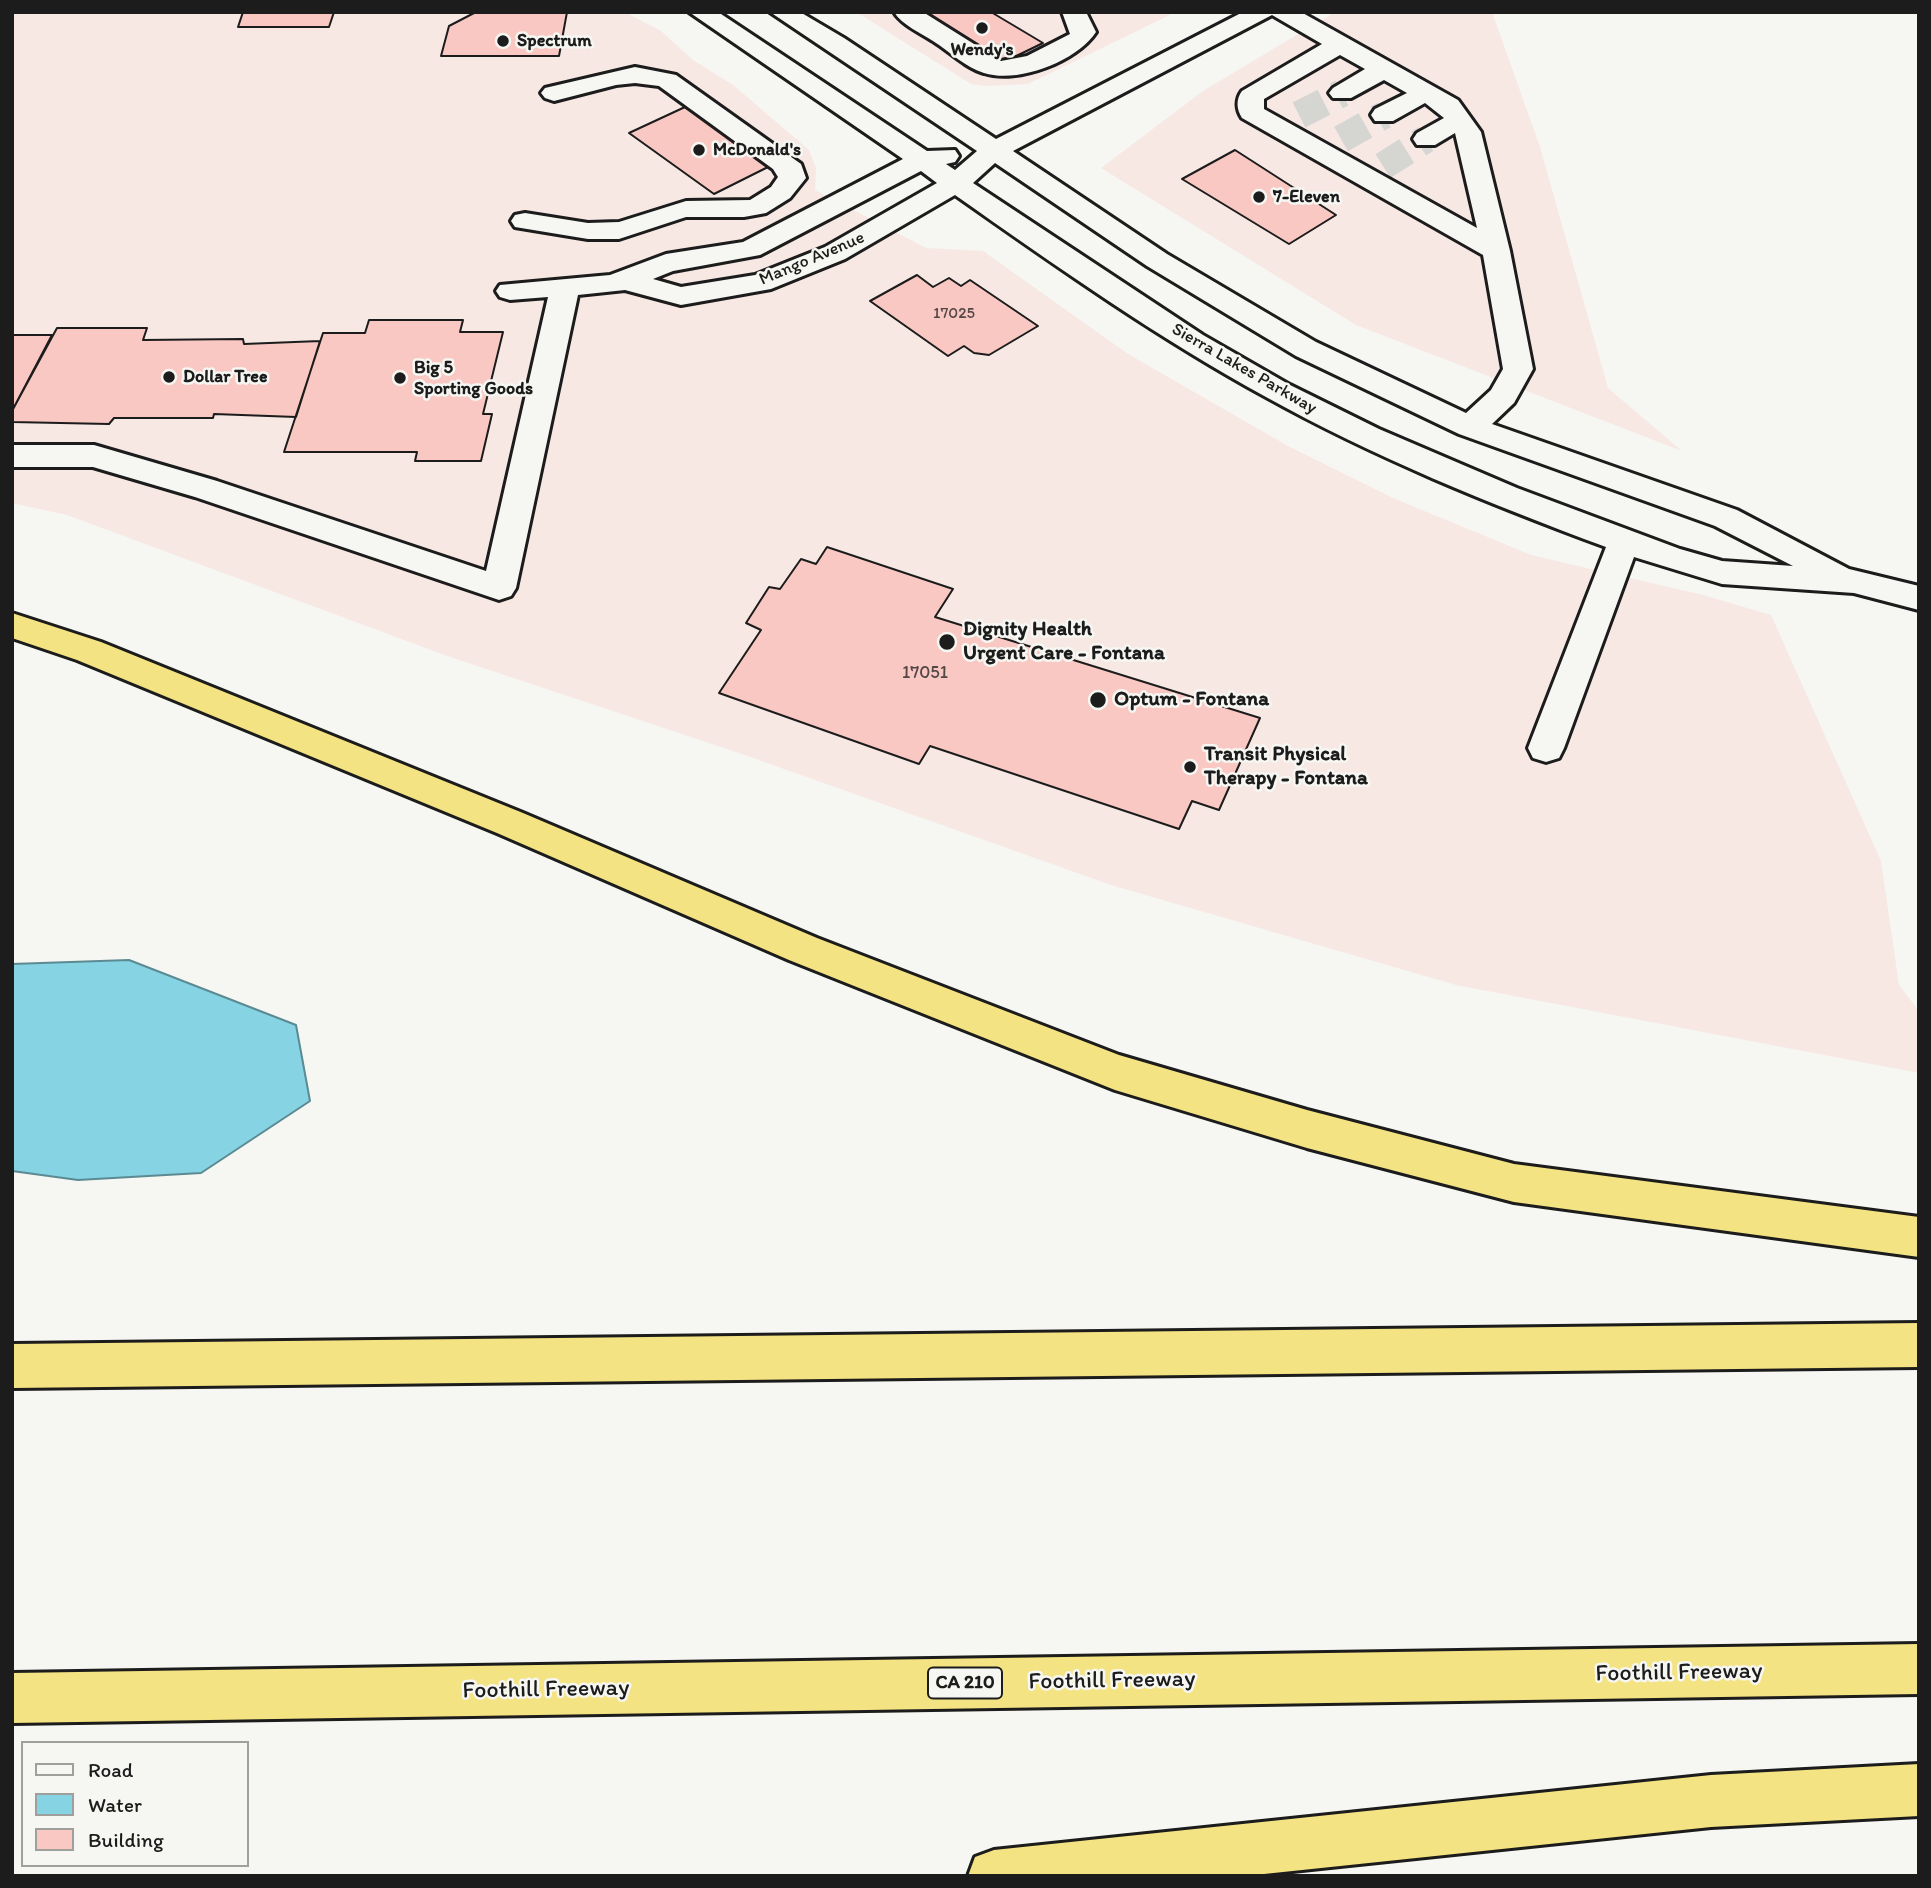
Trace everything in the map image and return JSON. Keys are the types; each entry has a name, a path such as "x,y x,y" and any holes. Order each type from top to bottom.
{"highway":[{"path":"12,625 89,651 510,822 803,949 1115,1072 1307,1129 1514,1183 1919,1237"},
{"path":"12,1366 1919,1345"},
{"name":"Foothill Freeway","path":"12,1698 1919,1669"},
{"path":"994,1876 1711,1801 1919,1790"}],"street":[{"name":"Sierra Lakes Parkway","path":"701,12 958,182 1007,219 1194,343 1315,410 1452,476 1624,541 1713,571 1850,580 1919,598"},
{"name":"Sierra Lakes Parkway","path":"782,12 835,43 1157,260 1306,349 1470,427 1726,518 1850,580"},
{"path":"905,12 989,67 999,69 1027,65 1079,39 1084,32 1073,12"},
{"name":"Mango Avenue","path":"625,281 681,296 761,283 835,253 958,182 993,152 1262,12"},
{"path":"1283,12 1449,106 1468,132 1496,251 1518,369 1503,396 1470,427"},
{"path":"1340,44 1251,96 1251,112 1287,121 1374,171 1496,251"},
{"path":"1342,93 1384,69"},
{"path":"523,233 647,242 712,226 746,211 785,188 792,178 791,170 667,80 635,75 615,77 554,93"},
{"path":"1384,115 1425,93"},
{"path":"1426,139 1460,120"},
{"name":"Mango Avenue","path":"625,281 666,263 750,249 923,159 993,152"},
{"path":"510,291 625,281"},
{"path":"12,456 94,456 206,489 499,588 565,287"},
{"path":"1546,748 1624,541"}],"shaded area":[{"path":"12,12 625,12 661,31 693,60 733,85 809,150 816,168 815,190 926,248 983,251 1128,354 1288,446 1393,498 1531,555 1703,595 1771,615 1881,861 1899,985 1919,1011 1919,1073 1456,985 1111,885 739,753 450,657 67,515 12,503"},
{"path":"856,12 1176,12 1028,84 987,86 971,84"},
{"path":"1335,12 1492,12 1540,147 1608,388 1682,451 1356,325 1101,168 1203,91"}],"water":[{"path":"129,960 296,1025 310,1101 201,1173 78,1180 12,1171 12,964"}],"building":[{"path":"243,12 334,12 329,27 238,27"},
{"name":"Spectrum","path":"476,12 567,12 559,56 441,56 449,26"},
{"name":"Wendy's","path":"921,12 991,12 1043,43 1004,62"},
{"name":"McDonald's","path":"685,107 770,166 714,194 629,133"},
{"name":"7-Eleven","path":"1235,150 1336,215 1289,244 1182,179"},
{"path":"917,275 933,287 949,278 961,286 970,280 1038,326 989,355 974,353 964,346 948,356 870,301"},
{"name":"Big 5 Sporting Goods","path":"369,320 463,320 460,332 503,332 483,414 492,414 481,461 415,461 417,452 284,452 323,333 365,333"},
{"name":"Dollar Tree","path":"57,328 147,328 143,340 243,339 244,344 320,341 296,417 214,414 213,418 114,418 109,424 12,422 12,411"},
{"path":"12,335 52,335 12,411"},
{"path":"827,547 953,589 935,617 1260,718 1219,810 1192,801 1179,829 930,746 919,764 719,693 761,630 746,623 769,587 780,589 801,559 816,564"}],"tunnel":[{"path":"1299,115 1342,93"},
{"path":"1341,139 1384,115"},
{"path":"1383,166 1426,139"}],"place":[{"name":"Wendy's","path":"982,28"},
{"name":"Spectrum","path":"503,41"},
{"name":"McDonald's","path":"699,150"},
{"name":"7-Eleven","path":"1259,197"},
{"name":"Dollar Tree","path":"169,377"},
{"name":"Big 5 Sporting Goods","path":"400,378"},
{"name":"Dignity Health Urgent Care - Fontana","path":"947,642"},
{"name":"Optum - Fontana","path":"1098,700"},
{"name":"Transit Physical Therapy - Fontana","path":"1190,767"}]}
